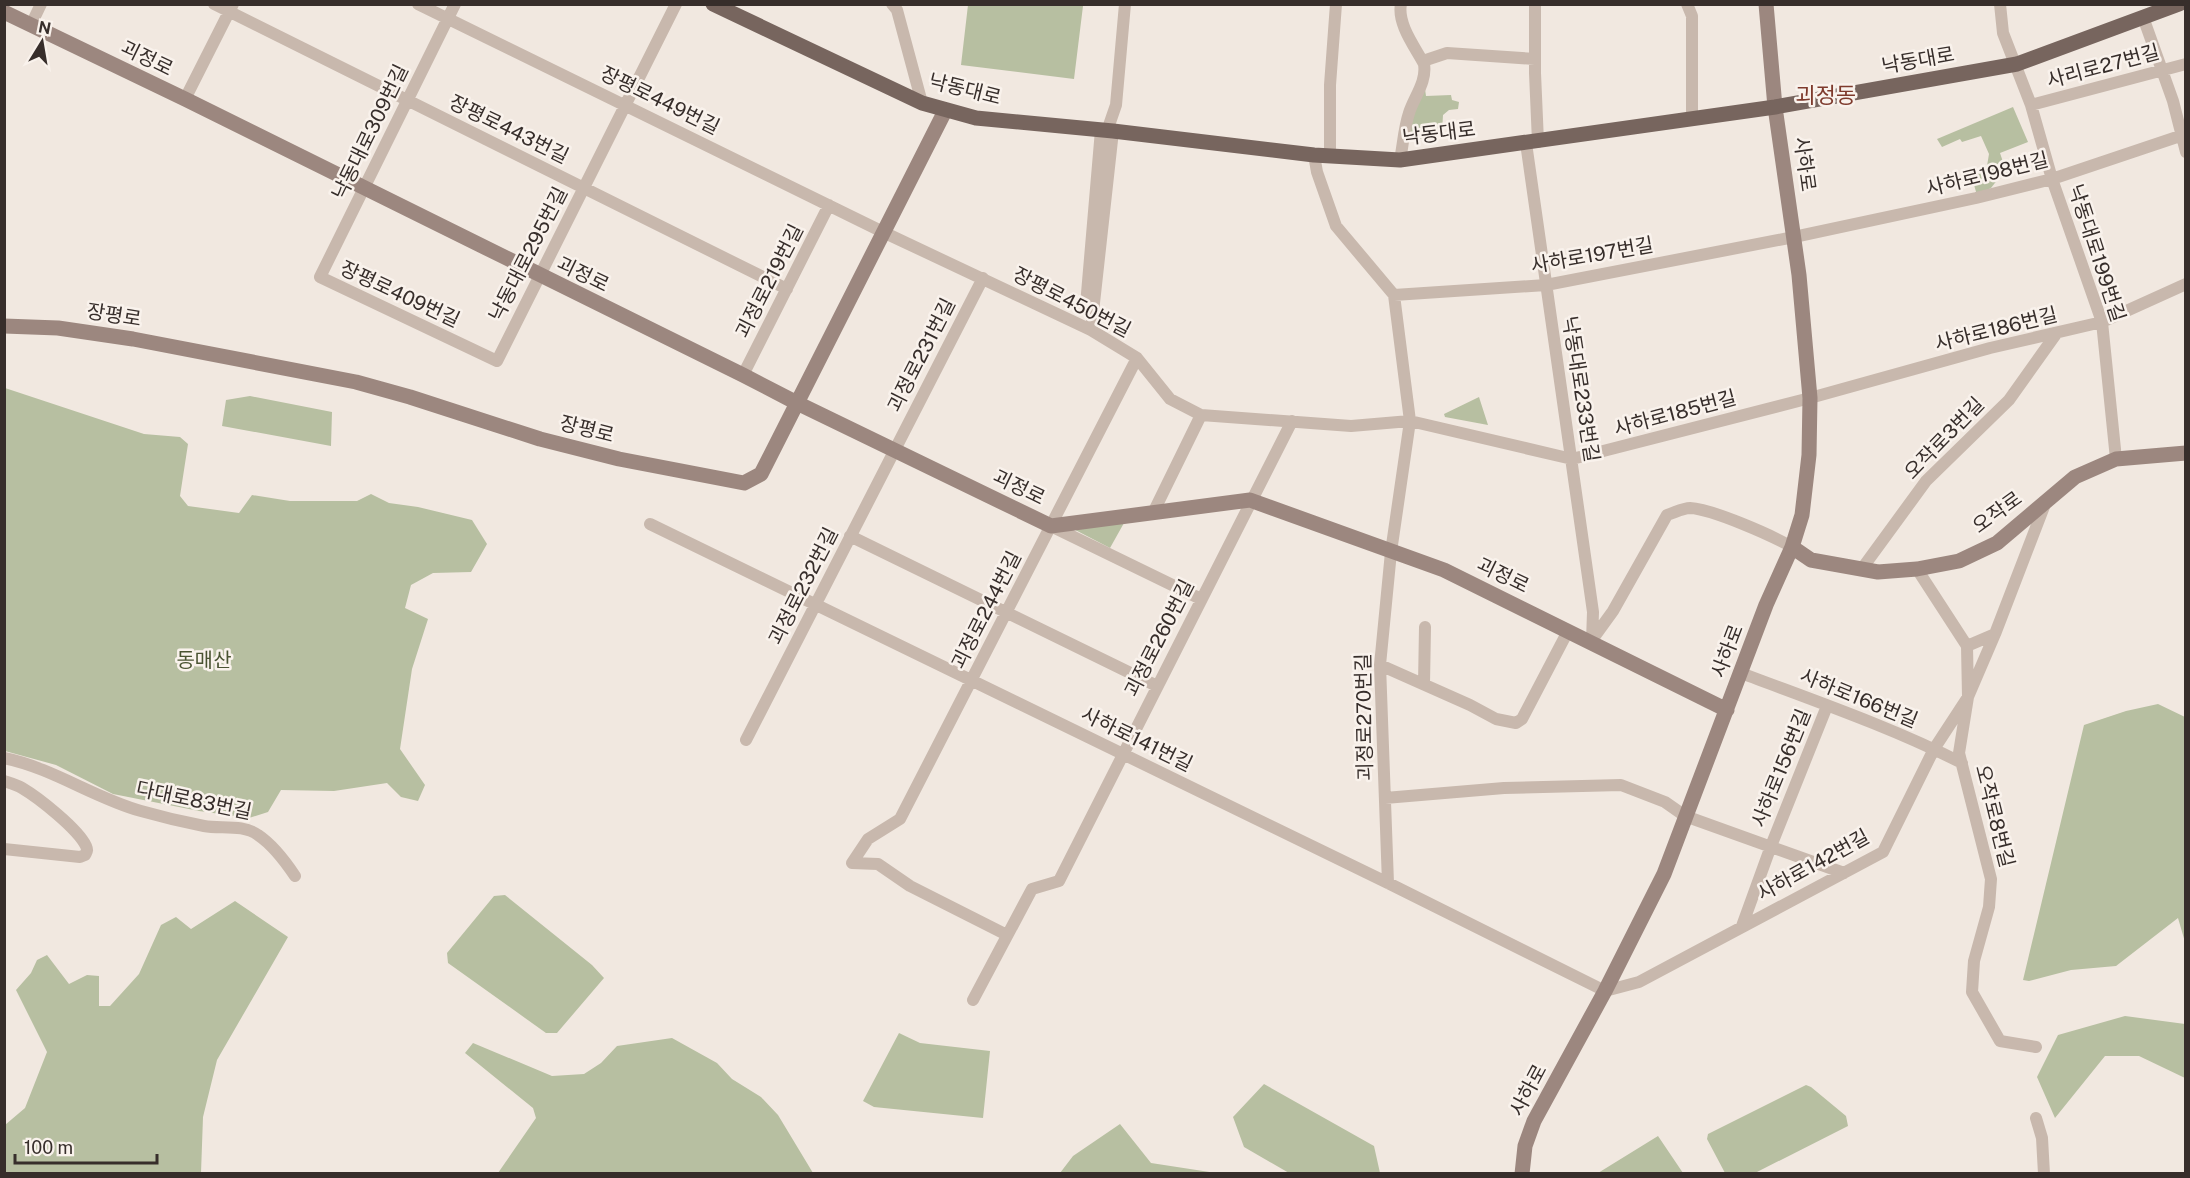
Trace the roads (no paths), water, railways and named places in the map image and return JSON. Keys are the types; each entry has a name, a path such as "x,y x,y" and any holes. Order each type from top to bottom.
{"main road":[{"name":"낙동대로","path":"713,4 922,103 945,111 976,118 1322,155 1400,160 1775,107 2017,64 2179,4"},
{"name":"사하로","path":"1522,1173 1525,1146 1534,1121 1605,992 1656,891 1766,605 1792,547 1802,515 1809,455 1810,398 1794,237 1775,107 1766,4"},
{"name":"괴정로","path":"4,12 1050,526 1250,500 1444,570 1592,641 1727,710"},
{"name":"장평로","path":"4,326 58,328 134,339 356,382 540,439 619,459 744,483 761,474 945,111"},
{"name":"오작로","path":"1792,547 1811,560 1878,572 1917,569 1959,561 1997,543 2075,477 2116,459 2186,453"}],"street":[{"path":"31,25 41,4"},
{"name":"장평로443번길","path":"214,4 231,8 408,101 787,289"},
{"name":"장평로449번길","path":"418,4 883,232"},
{"name":"낙동대로309번길","path":"320,278 455,4"},
{"name":"낙동대로295번길","path":"496,361 676,4"},
{"path":"892,4 897,10 922,103"},
{"path":"1088,329 1107,131 1116,105 1125,4"},
{"path":"1336,4 1330,85 1322,155 1317,172 1336,226 1394,294"},
{"path":"1400,160 1409,113 1425,71 1423,61 1403,24 1401,4"},
{"name":"낙동대로233번길","path":"1535,4 1532,142 1546,285 1593,612 1592,641"},
{"path":"1687,4 1692,16 1692,118"},
{"name":"낙동대로199번길","path":"2000,4 2003,33 2017,64 2052,179 2102,322 2116,459"},
{"path":"185,99 231,8"},
{"path":"2143,17 2163,71 2186,152"},
{"path":"1423,61 1447,53 1535,59"},
{"name":"사리로27번길","path":"2031,105 2186,64"},
{"name":"사하로198번길","path":"1794,237 1976,198 2052,179 2183,135"},
{"name":"괴정로219번길","path":"743,375 829,205"},
{"name":"장평로450번길","path":"883,232 1088,329 1137,358 1170,399 1201,415 1351,426 1410,421"},
{"name":"사하로197번길","path":"1394,294 1546,285 1794,237"},
{"name":"장평로409번길","path":"320,278 496,361"},
{"name":"괴정로231번길","path":"895,449 983,278"},
{"name":"사하로186번길","path":"1810,398 1990,348 2102,322 2186,284"},
{"name":"괴정로270번길","path":"1388,883 1380,665 1391,552 1410,421 1394,294"},
{"name":"오작로3번길","path":"1861,570 1926,481 2009,400 2056,334"},
{"name":"괴정로244번길","path":"1007,935 910,886 878,864 852,863 868,839 900,819 1137,358"},
{"name":"사하로185번길","path":"1410,421 1572,459 1810,398"},
{"path":"1153,513 1201,415"},
{"path":"1250,500 1292,421"},
{"name":"괴정로232번길","path":"746,740 895,449"},
{"name":"괴정로260번길","path":"973,1000 1032,890 1059,881 1250,500"},
{"path":"1968,697 1995,634 2045,503"},
{"path":"1592,641 1618,603 1667,515 1688,508 1709,513 1774,537 1792,547"},
{"name":"사하로141번길","path":"650,524 1388,883 1605,992"},
{"path":"1050,526 1201,599"},
{"path":"850,536 1157,686"},
{"path":"1917,569 1967,646 1995,634"},
{"path":"1424,684 1425,627"},
{"path":"1380,665 1496,719 1516,723 1522,719 1568,631"},
{"name":"오작로8번길","path":"1967,646 1968,697 1959,753 1990,879 1989,907 1974,961 1972,992 2000,1041 2036,1047"},
{"name":"사하로166번길","path":"1741,673 1827,705 1935,749 1962,763"},
{"name":"사하로142번길","path":"1605,992 1638,982 1883,852 1935,749 1968,697"},
{"name":"사하로156번길","path":"1771,846 1827,705"},
{"name":"다대로83번길","path":"4,758 37,766 99,795 141,811 207,827 231,827 257,833 283,858 295,876"},
{"path":"4,781 22,788 45,804 68,825 87,850 85,855 80,857 4,849"},
{"name":"사하로156번길","path":"1385,798 1504,788 1621,785 1665,802 1685,816 1844,873"},
{"path":"1742,926 1771,846"},
{"path":"2036,1118 2042,1138 2044,1173"}],"district":[{"name":"괴정동","path":"1826,95"}],"park label":[{"name":"동매산","path":"204,660"}]}
